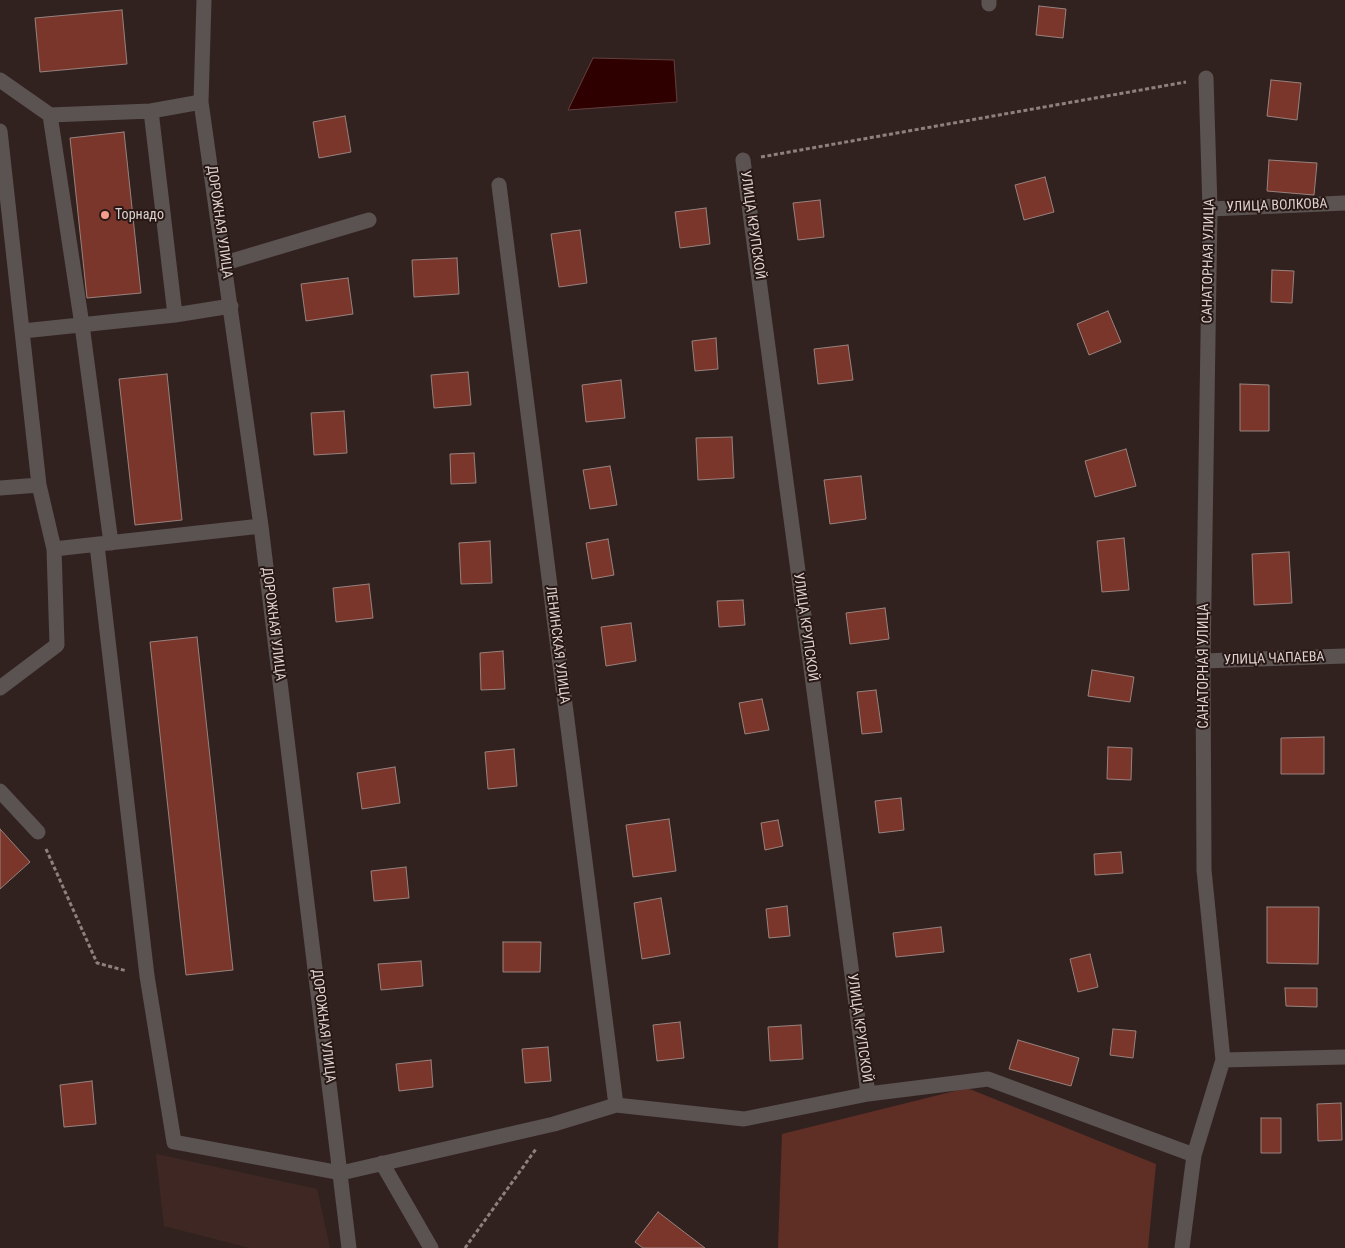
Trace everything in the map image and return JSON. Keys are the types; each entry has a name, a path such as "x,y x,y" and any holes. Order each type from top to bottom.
{"street":[{"name":"ДОРОЖНАЯ УЛИЦА","path":"204,0 202,102 261,526 349,1248"},
{"name":"САНАТОРНАЯ УЛИЦА","path":"1182,1248 1194,1154 1223,1060 1204,870 1203,661 1210,209 1206,78"},
{"path":"0,80 50,115 151,111 202,102"},
{"path":"151,111 175,315"},
{"path":"50,115 82,324 147,976 174,1142 341,1174 554,1124 616,1105 744,1119 868,1094 988,1079 1194,1154"},
{"path":"0,131 39,485 54,549 57,645 0,688"},
{"name":"УЛИЦА КРУПСКОЙ","path":"743,160 868,1094"},
{"name":"ЛЕНИНСКАЯ УЛИЦА","path":"499,185 616,1105"},
{"name":"УЛИЦА ВОЛКОВА","path":"1210,209 1345,203"},
{"path":"225,263 369,220"},
{"path":"23,331 175,315 231,306"},
{"path":"0,488 39,485"},
{"path":"54,549 261,526"},
{"name":"УЛИЦА ЧАПАЕВА","path":"1203,661 1345,656"},
{"path":"0,791 38,832"},
{"path":"1223,1060 1345,1057"},
{"path":"382,1163 431,1248"}],"path":[{"path":"743,160 1206,78"},
{"path":"38,832 97,963 147,976"},
{"path":"464,1248 554,1124"}],"shaded area":[{"path":"593,58 674,60 677,102 568,110"},
{"path":"967,1088 1156,1164 1148,1248 778,1248 782,1134"},
{"path":"156,1154 317,1189 330,1248 250,1248 164,1226"}],"building":[{"path":"1039,6 1066,9 1063,38 1036,35"},
{"path":"122,10 127,64 40,72 35,18"},
{"path":"1271,80 1301,83 1297,120 1267,116"},
{"path":"345,116 351,152 319,158 313,122"},
{"name":"Торнадо","path":"124,132 141,293 87,298 70,138"},
{"path":"1269,160 1317,163 1314,195 1267,191"},
{"path":"1045,177 1054,212 1024,220 1015,185"},
{"path":"820,200 824,237 798,240 793,203"},
{"path":"706,208 710,244 680,248 675,212"},
{"path":"580,230 587,283 559,287 551,234"},
{"path":"457,258 459,294 414,297 412,260"},
{"path":"1272,270 1294,271 1292,303 1271,302"},
{"path":"348,278 353,314 306,321 301,284"},
{"path":"1108,311 1121,342 1089,355 1077,324"},
{"path":"716,338 718,369 695,371 692,341"},
{"path":"848,345 853,380 818,384 814,349"},
{"path":"468,372 471,405 434,408 431,375"},
{"path":"167,374 182,520 135,525 119,379"},
{"path":"621,380 625,418 586,422 582,385"},
{"path":"1240,384 1269,385 1269,431 1240,431"},
{"path":"344,411 347,453 314,455 311,413"},
{"path":"732,437 734,478 698,480 696,438"},
{"path":"1126,449 1136,486 1095,497 1085,461"},
{"path":"474,453 476,483 451,484 450,454"},
{"path":"610,466 617,505 590,509 583,470"},
{"path":"861,476 866,519 830,524 824,480"},
{"path":"1124,538 1129,590 1102,592 1097,541"},
{"path":"608,539 614,575 592,579 586,543"},
{"path":"490,541 492,583 461,584 459,543"},
{"path":"1289,552 1292,603 1254,605 1252,554"},
{"path":"369,584 373,618 336,622 333,588"},
{"path":"743,600 745,625 719,627 717,601"},
{"path":"885,608 889,639 850,644 846,613"},
{"path":"631,623 636,661 606,666 601,627"},
{"path":"197,637 233,970 186,975 150,642"},
{"path":"503,651 505,689 481,690 480,653"},
{"path":"1092,670 1134,677 1130,702 1088,696"},
{"path":"876,690 882,732 862,734 857,692"},
{"path":"762,699 769,730 745,734 739,703"},
{"path":"1324,737 1324,774 1281,774 1281,738"},
{"path":"1108,747 1132,748 1131,780 1107,779"},
{"path":"514,749 517,786 488,789 485,752"},
{"path":"395,767 400,803 362,809 357,773"},
{"path":"901,798 904,830 879,833 875,801"},
{"path":"669,819 676,871 633,877 626,825"},
{"path":"778,820 783,846 765,850 761,823"},
{"path":"0,829 30,862 0,889"},
{"path":"1121,852 1123,873 1095,875 1094,854"},
{"path":"406,867 409,898 374,901 371,871"},
{"path":"661,898 670,954 642,959 634,903"},
{"path":"787,906 790,936 769,938 766,909"},
{"path":"1267,907 1319,907 1318,964 1267,963"},
{"path":"941,927 944,952 896,957 893,933"},
{"path":"503,942 541,942 540,972 503,972"},
{"path":"1090,954 1098,987 1078,992 1070,959"},
{"path":"421,961 423,986 381,990 378,964"},
{"path":"1285,988 1317,988 1317,1007 1286,1006"},
{"path":"680,1022 684,1058 657,1061 653,1025"},
{"path":"801,1025 803,1059 770,1061 768,1027"},
{"path":"1113,1029 1136,1031 1133,1058 1110,1055"},
{"path":"1018,1040 1079,1058 1071,1086 1009,1069"},
{"path":"548,1047 551,1081 525,1083 522,1049"},
{"path":"431,1060 433,1087 399,1091 396,1064"},
{"path":"92,1081 96,1124 64,1127 60,1085"},
{"path":"1341,1103 1342,1140 1318,1141 1317,1104"},
{"path":"1261,1118 1281,1118 1281,1153 1261,1153"},
{"path":"658,1212 705,1248 643,1248 635,1242"}],"place":[{"name":"Торнадо","path":"105,215"}]}
